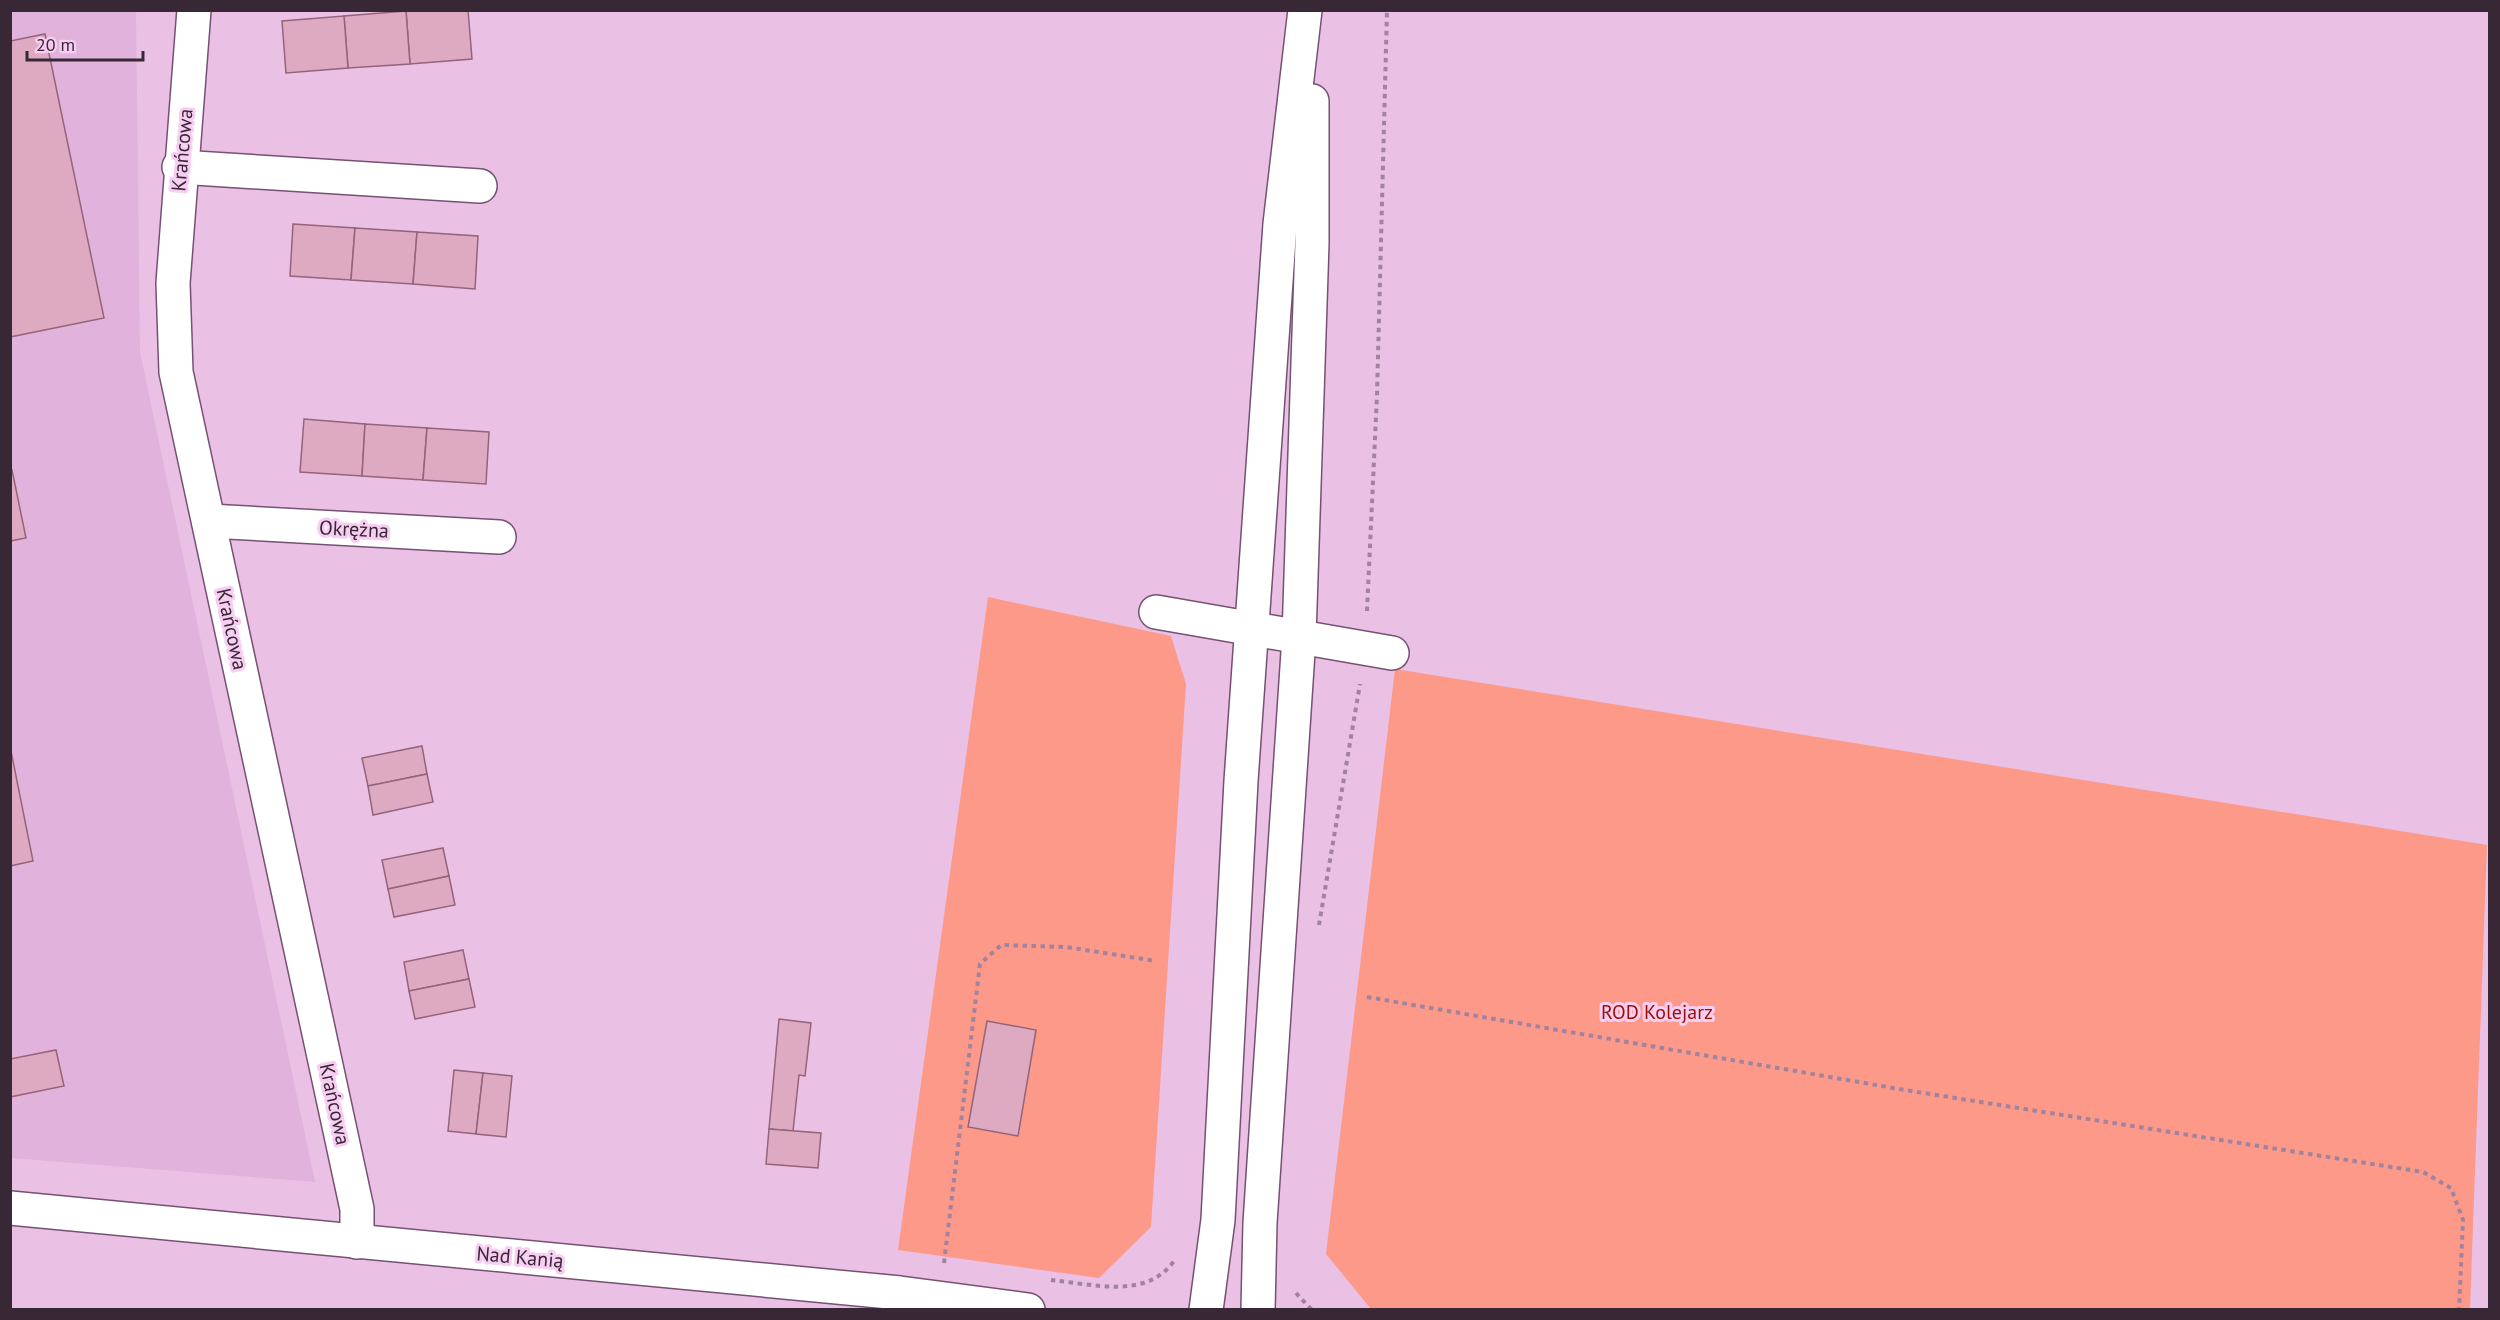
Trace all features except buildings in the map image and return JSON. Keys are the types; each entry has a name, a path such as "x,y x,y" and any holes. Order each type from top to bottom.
{"street":[{"name":"Krańcowa","path":"194,10 179,167 172,283 176,372 357,1209 357,1242"},
{"path":"1206,1310 1218,1220 1241,781 1280,224 1305,10"},
{"path":"1258,1310 1260,1223 1299,637 1312,243 1313,10"},
{"path":"179,167 480,186"},
{"name":"Okrężna","path":"209,521 499,537"},
{"path":"1156,612 1392,653"},
{"name":"Nad Kanią","path":"10,1208 939,1298 1028,1310"}],"path":[{"path":"939,1298 980,964 1001,945 1066,947 1156,961"},
{"path":"1367,997 1911,1091 2423,1172 2451,1188 2463,1220 2459,1310"}],"shaded area":[{"path":"10,11 136,11 140,352 315,1182 11,1158"}],"green space":[{"path":"988,597 1171,636 1186,684 1151,1227 1099,1278 898,1250"},
{"name":"ROD Kolejarz","path":"1395,669 2487,845 2470,1309 1371,1309 1326,1254"}]}
